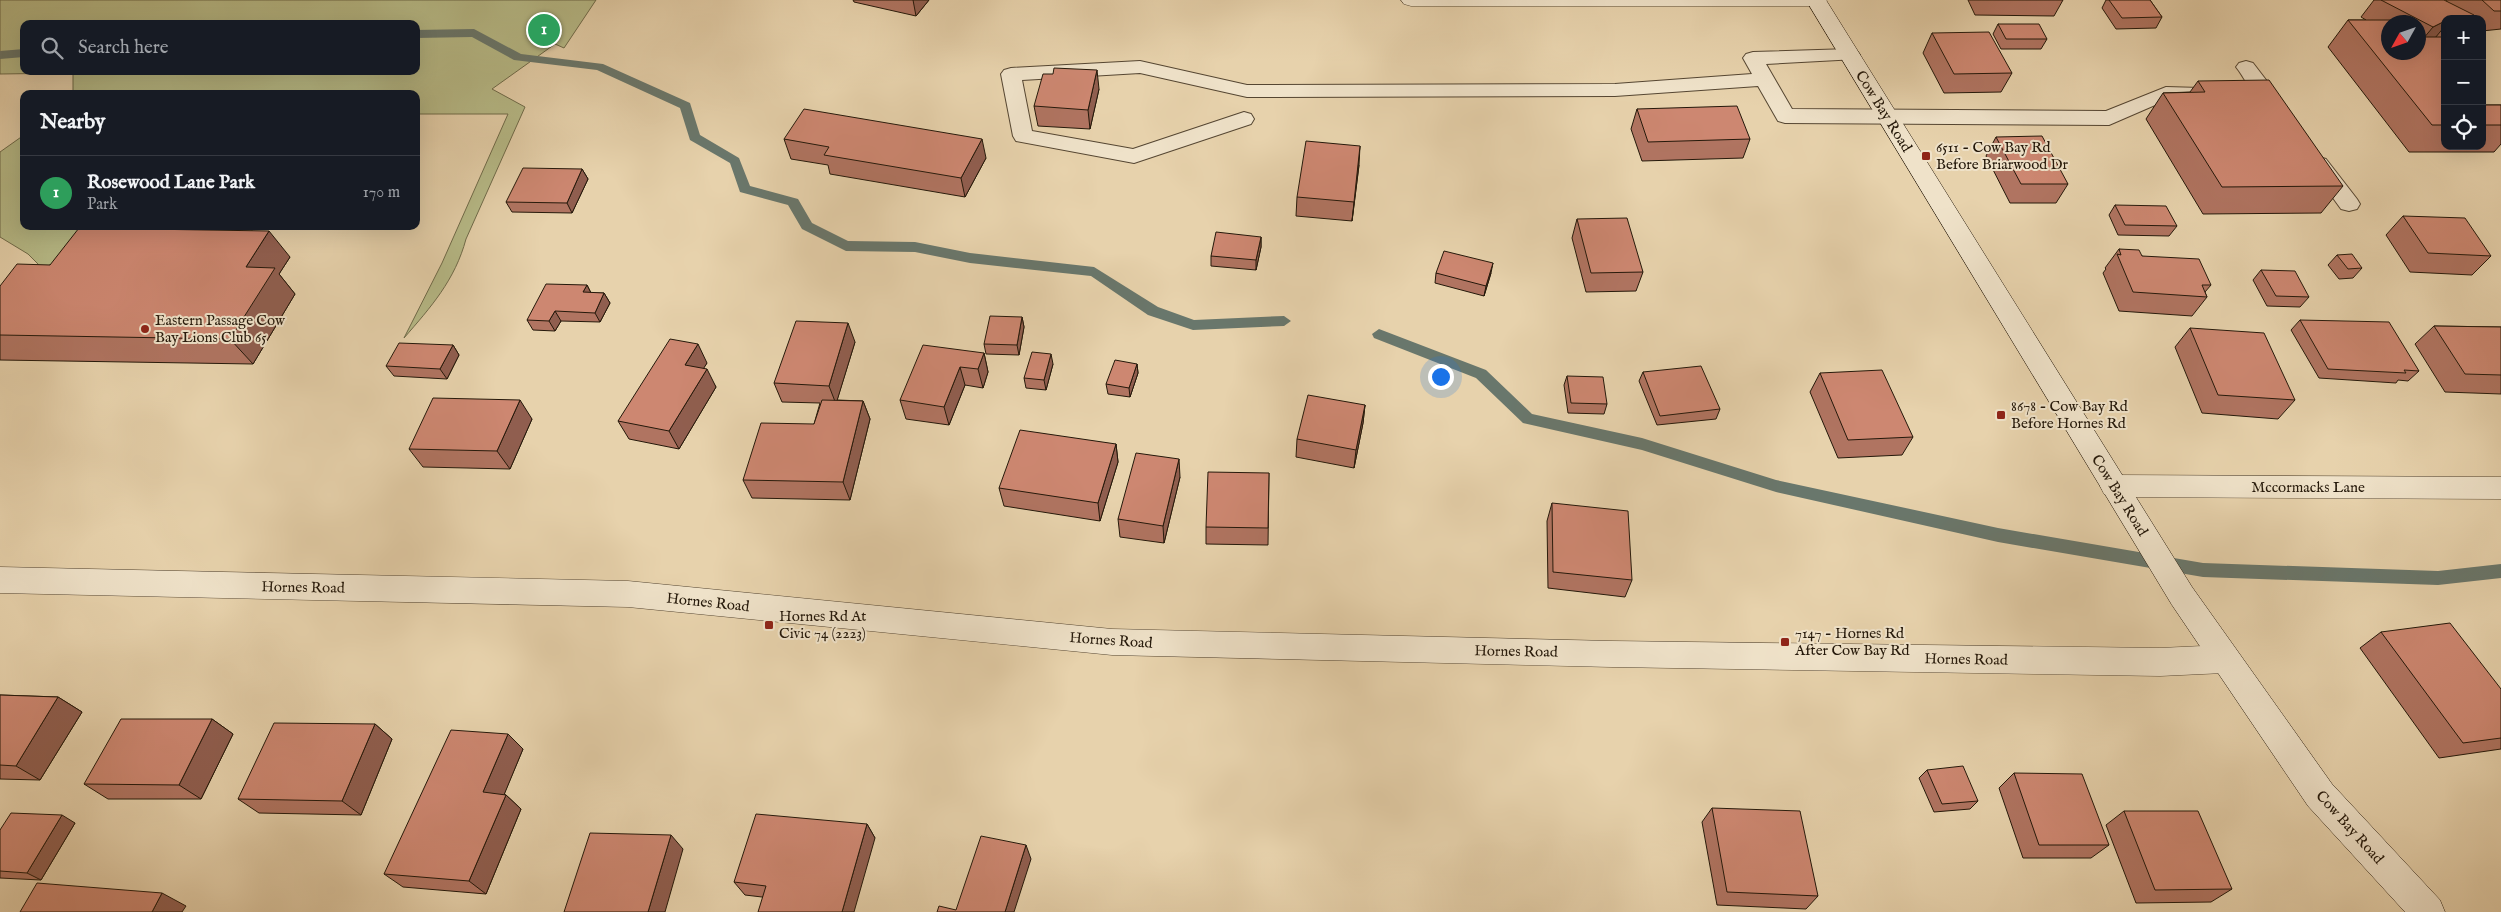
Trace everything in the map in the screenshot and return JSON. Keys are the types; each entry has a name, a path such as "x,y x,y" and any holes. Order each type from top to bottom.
{"street":[{"path":"1411,0 1817,0"},
{"name":"Cow Bay Road","path":"1817,0 2114,486 2182,596 2224,659 2320,795 2428,912"},
{"name":"Mccormacks Lane","path":"2114,486 2501,488"},
{"name":"Hornes Road","path":"0,580 628,594 1112,642 1612,654 2160,662 2224,659"}],"lane":[{"path":"1850,55 1754,58 1786,116 2110,118 2166,93 2212,93"},
{"path":"1244,119 1134,156 1066,145 1023,136 1011,74 1140,67 1248,91 1616,90 1765,79"},
{"path":"2239,94 2272,102 2246,67"},
{"path":"2308,149 2349,204"}],"green space":[{"path":"0,0 596,0 564,48 555,44 492,89 525,107 449,280 433,304 404,338 442,263 508,114 420,114 420,90 73,90 73,75 420,75 420,20 20,20 20,74 0,74"},
{"path":"20,138 20,230 252,230 235,256 43,269 28,254 0,237 0,152"}],"building":[{"path":"2109,0 2150,0 2162,17 2122,18"},
{"path":"2381,0 2444,0 2474,15 2441,15 2441,23 2433,27 2426,23 2426,15 2410,15"},
{"path":"2482,0 2501,0 2501,11 2494,11"},
{"path":"2348,20 2381,20 2381,60 2426,60 2426,37 2441,37 2441,125 2432,125"},
{"path":"1998,24 2039,24 2047,39 2006,39"},
{"path":"1989,32 2012,73 1954,74 1932,33"},
{"path":"1054,68 1097,70 1088,110 1034,106 1043,74 1053,74"},
{"path":"2269,80 2343,186 2222,187 2163,93 2205,92 2198,81"},
{"path":"2486,105 2501,105 2501,125 2486,125"},
{"path":"1737,106 1750,139 1648,142 1637,109"},
{"path":"804,109 982,139 961,178 824,155 829,147 784,139"},
{"path":"2042,136 2068,184 2021,184 1996,137"},
{"path":"1306,141 1360,146 1354,202 1297,197"},
{"path":"523,168 582,169 567,203 506,202"},
{"path":"2115,205 2166,206 2177,226 2125,225"},
{"path":"2403,216 2465,218 2491,256 2428,253"},
{"path":"1627,218 1643,272 1591,273 1577,219"},
{"name":"Eastern Passage Cow Bay Lions Club 65","path":"77,230 206,230 269,231 246,267 275,268 230,339 0,335 0,286 17,264 50,265"},
{"path":"1216,232 1261,237 1256,260 1211,256"},
{"path":"2119,249 2139,250 2142,256 2199,259 2211,285 2202,285 2207,297 2133,292 2117,254 2121,255"},
{"path":"1444,251 1493,263 1486,286 1436,273"},
{"path":"2352,254 2362,268 2348,269 2337,255"},
{"path":"2261,270 2295,271 2309,297 2276,296"},
{"path":"546,284 587,285 583,292 604,293 595,313 555,311 549,321 527,320"},
{"path":"990,316 1022,317 1017,345 984,344"},
{"path":"2300,320 2389,322 2419,371 2404,370 2406,373 2328,369"},
{"path":"796,321 848,323 829,386 774,383"},
{"path":"2434,326 2501,327 2501,375 2465,374"},
{"path":"2190,328 2264,333 2295,400 2218,395"},
{"path":"670,339 698,344 685,365 707,369 669,431 618,421"},
{"path":"399,343 453,345 440,369 386,366"},
{"path":"923,345 984,353 978,369 960,367 944,407 900,400"},
{"path":"1032,352 1051,354 1044,380 1024,378"},
{"path":"1115,360 1137,364 1129,388 1106,384"},
{"path":"1701,366 1720,409 1660,416 1643,372"},
{"path":"1882,370 1913,437 1848,440 1820,373"},
{"path":"1567,376 1603,377 1607,404 1571,403"},
{"path":"1308,395 1365,405 1356,450 1297,439"},
{"path":"433,398 520,400 497,451 409,449"},
{"path":"822,400 863,401 843,482 743,480 761,423 814,424"},
{"path":"1020,430 1116,444 1098,503 999,488"},
{"path":"1136,453 1179,459 1163,526 1118,519"},
{"path":"1208,472 1269,473 1268,528 1206,527"},
{"path":"1552,503 1628,511 1632,580 1553,572"},
{"path":"2450,623 2501,689 2501,738 2463,743 2381,632"},
{"path":"0,695 58,697 16,766 0,765"},
{"path":"121,719 212,719 179,785 84,784"},
{"path":"274,723 375,724 342,801 238,799"},
{"path":"451,730 508,734 483,792 506,795 469,881 384,874"},
{"path":"1963,766 1978,801 1942,804 1927,770"},
{"path":"2014,773 2082,774 2109,845 2039,845"},
{"path":"1712,808 1800,811 1818,896 1727,892"},
{"path":"2124,811 2198,811 2232,889 2155,890"},
{"path":"11,813 62,815 27,873 0,871 0,830"},
{"path":"756,814 867,824 842,912 758,912 766,886 734,882"},
{"path":"590,833 671,835 648,912 564,912"},
{"path":"981,836 1026,845 1005,912 937,912 939,906 956,910"},
{"path":"37,883 162,893 152,912 20,912"}],"waterway":[{"path":"420,34 474,33 518,57 599,67 686,106 694,137 735,161 745,189 793,202 807,226 846,246 915,247 970,258 1094,272 1153,311 1193,325 1284,321"},
{"path":"0,55 20,53"},
{"path":"1379,334 1481,374 1528,419 1642,444 1776,486 1998,535 2203,570 2438,578 2501,571"}],"place":[{"name":"Rosewood Lane Park","path":"544,30"},
{"name":"6511 - Cow Bay Rd Before Briarwood Dr","path":"1926,156"},
{"name":"Eastern Passage Cow Bay Lions Club 65","path":"145,329"},
{"name":"8678 - Cow Bay Rd Before Hornes Rd","path":"2001,415"},
{"name":"Hornes Rd At Civic 74 (2223)","path":"769,625"},
{"name":"7147 - Hornes Rd After Cow Bay Rd","path":"1785,642"}]}
